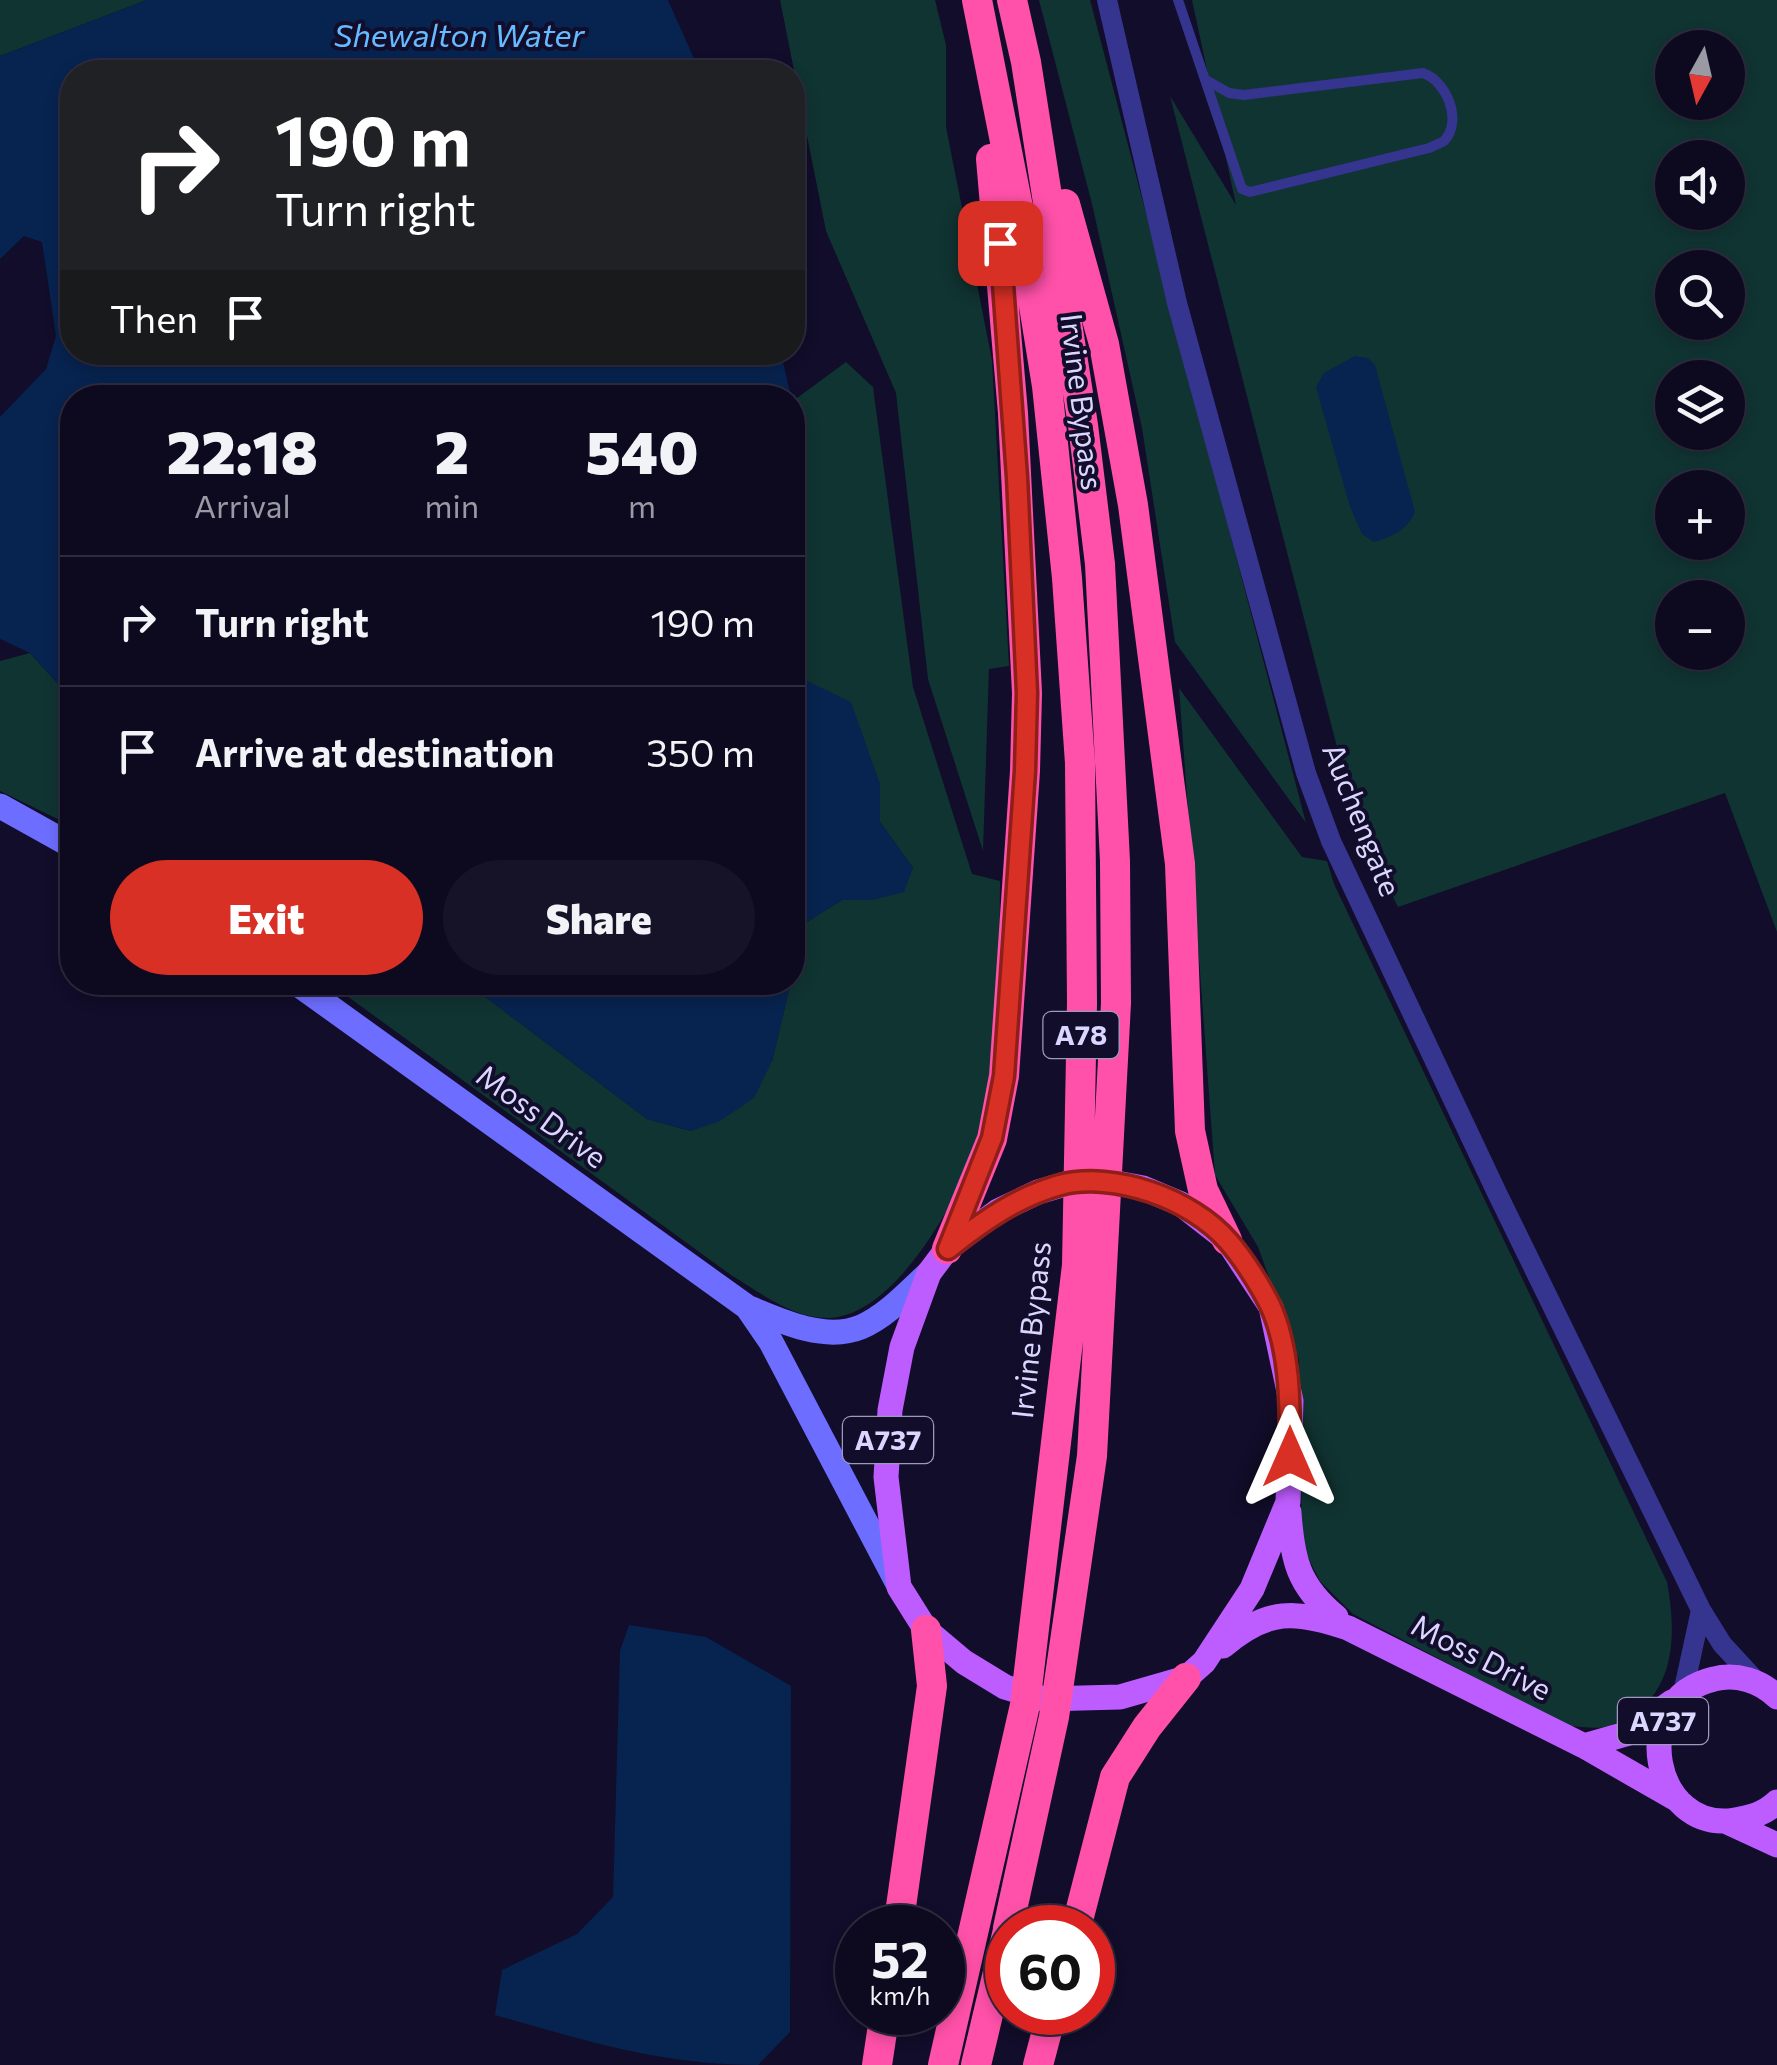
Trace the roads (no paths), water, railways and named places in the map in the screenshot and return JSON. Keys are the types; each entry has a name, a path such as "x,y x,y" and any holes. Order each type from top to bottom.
{"highway":[{"path":"938,1261 992,1138 1004,1076 1026,712 1006,316 974,0"},
{"name":"Irvine Bypass","path":"944,2065 1025,1705 1077,1265 1082,1022 1080,763 1067,578 1044,368 1018,206 974,0"},
{"name":"Irvine Bypass","path":"1012,0 1026,62 1083,425 1100,564 1115,861 1116,1002 1092,1456 1054,1717 1013,1905"},
{"path":"1026,62 1104,344 1133,505 1180,864 1190,1131 1202,1190 1228,1240"},
{"path":"901,1905 932,1686 926,1630"},
{"path":"1082,1905 1114,1777 1147,1728 1195,1670"},
{"name":"Irvine Bypass","path":"976,2065 985,2027"},
{"path":"877,2065 882,2035"},
{"path":"1038,2065 1046,2035"}],"main road":[{"path":"0,806 60,839"},
{"name":"Moss Drive","path":"313,995 747,1307 789,1324 826,1332 860,1328 891,1307 938,1261"},
{"name":"A737","path":"1100,1180 1142,1188 1180,1204 1228,1240 1270,1307 1283,1355 1291,1401 1288,1502 1252,1589 1195,1670 1120,1697 1044,1698 1004,1688 964,1662 926,1630 899,1587 886,1477 890,1410 902,1347 938,1261 982,1222 1038,1192 1100,1180"},
{"name":"Moss Drive","path":"747,1307 771,1342 899,1587"},
{"name":"Moss Drive","path":"1288,1502 1292,1551 1303,1581 1314,1599 1348,1628"},
{"name":"Moss Drive","path":"1195,1670 1241,1630 1279,1615 1311,1615 1348,1628 1584,1746 1678,1800"},
{"name":"A737","path":"1584,1746 1629,1733 1699,1683 1719,1677 1769,1689"},
{"name":"A737","path":"1681,1695 1664,1717 1658,1740 1660,1770 1678,1800 1702,1816 1777,1846"},
{"path":"1725,1822 1757,1816 1777,1802"}],"street":[{"name":"Auchengate","path":"1107,0 1177,303 1306,773 1331,840 1488,1175 1701,1610 1722,1644 1769,1689"},
{"path":"1681,1695 1701,1610"}],"lane":[{"path":"1178,0 1242,189 1250,192 1429,148 1444,141 1450,129 1451,110 1446,92 1434,76 1423,73 1244,95 1229,94 1206,80"}],"water":[{"name":"Shewalton Water","path":"147,0 668,0 695,60 60,60 60,365 784,365 788,385 60,385 60,686 30,653 0,639 0,417 46,369 56,336 42,242 24,236 0,259 0,56"},
{"path":"1355,356 1368,358 1375,365 1415,512 1398,532 1374,542 1362,534 1350,507 1316,387 1324,373"},
{"path":"805,680 851,702 880,784 880,822 913,868 904,892 873,900 842,900 805,923"},
{"path":"483,995 788,995 772,1061 754,1098 720,1121 691,1131 647,1119"},
{"path":"629,1625 706,1637 791,1686 790,2032 758,2065 656,2056 495,2015 502,1970 577,1934 613,1897 620,1651"}]}
